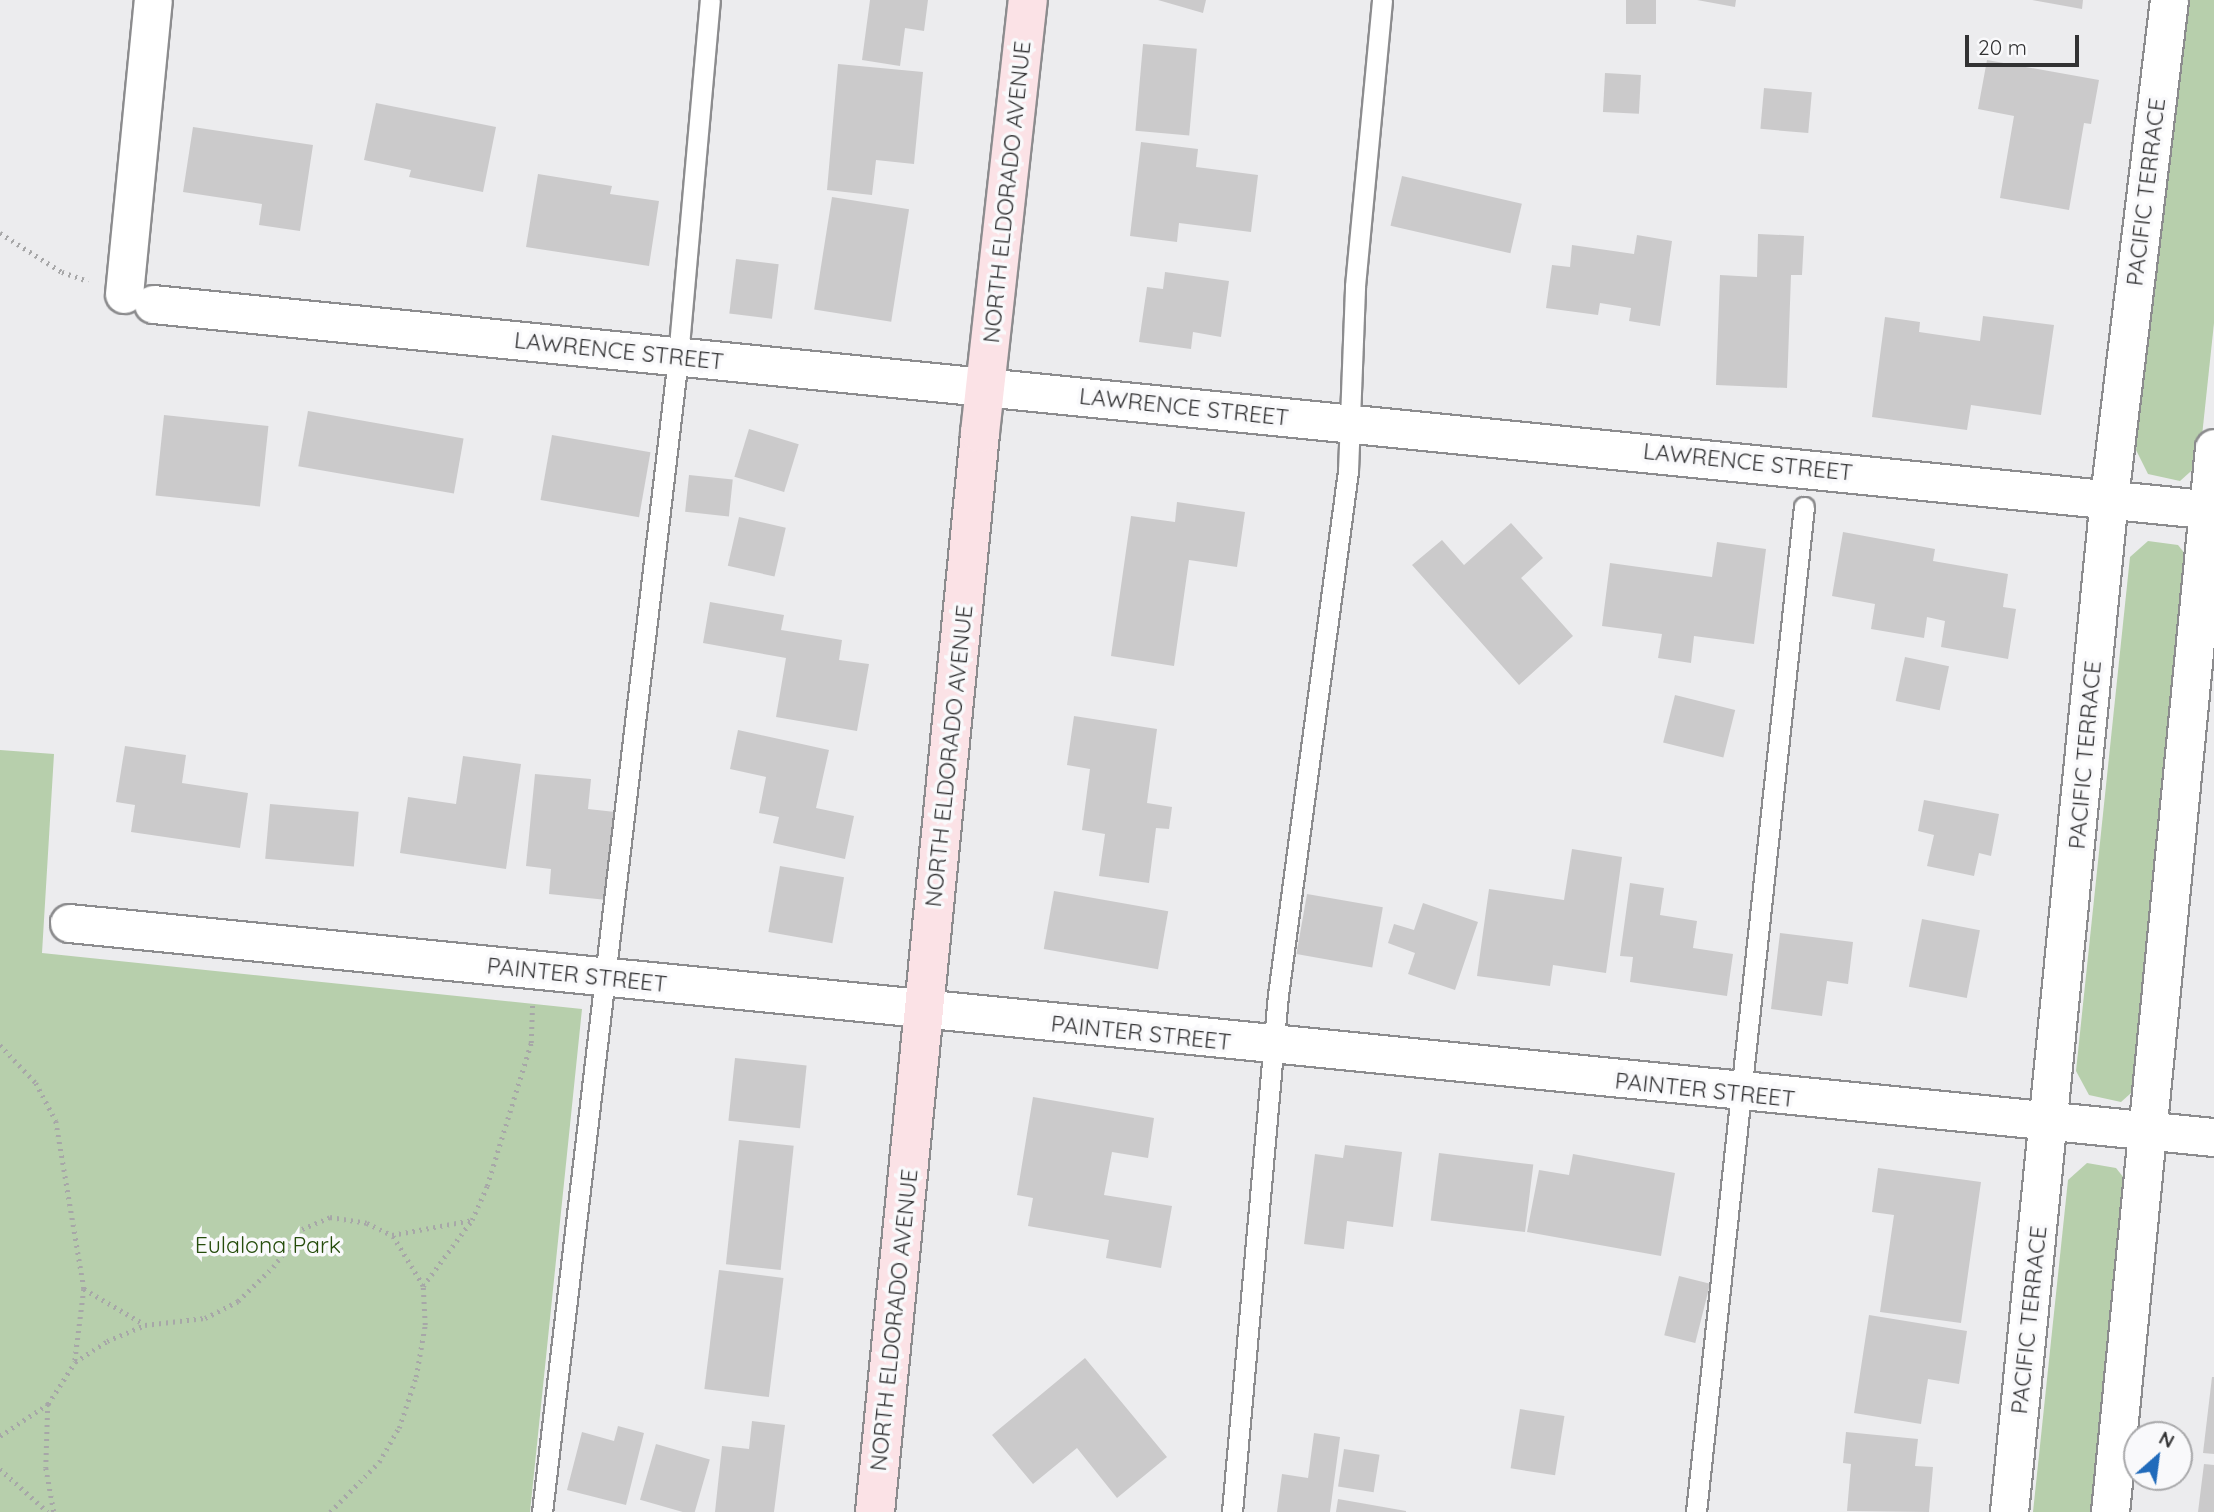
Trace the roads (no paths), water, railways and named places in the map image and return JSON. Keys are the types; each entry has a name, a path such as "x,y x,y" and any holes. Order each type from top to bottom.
{"street":[{"name":"LAWRENCE STREET","path":"153,0 138,299 678,357 2211,509"},
{"name":"NORTH ELDORADO AVENUE","path":"875,1512 985,387 1028,0"},
{"name":"PACIFIC TERRACE","path":"2009,1512 2109,497 2169,0"},
{"path":"2110,1512 2211,509 2214,448"},
{"name":"PAINTER STREET","path":"69,923 1741,1093 2214,1137"}],"lane":[{"path":"542,1512 678,357 710,0"},
{"path":"1232,1512 1293,863 1352,424 1355,286 1382,0"},
{"path":"1696,1512 1804,507"}],"park label":[{"name":"Eulalona Park","path":"268,1245"}]}
